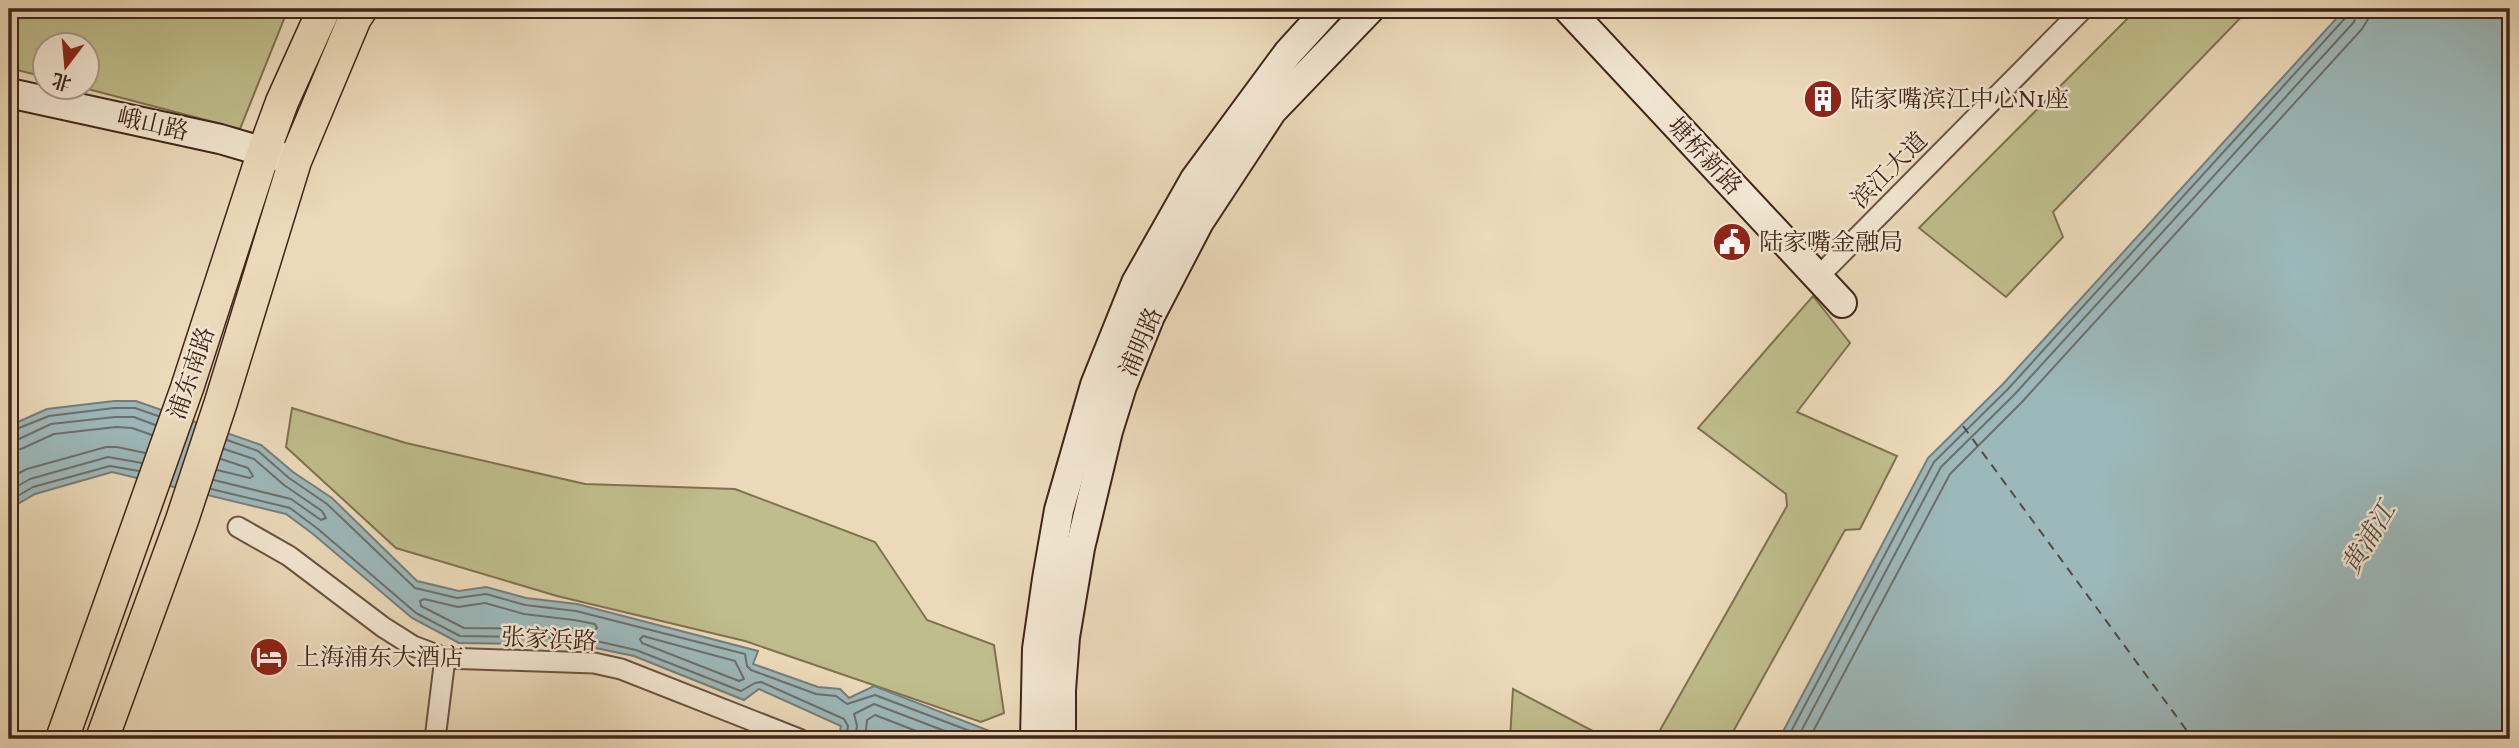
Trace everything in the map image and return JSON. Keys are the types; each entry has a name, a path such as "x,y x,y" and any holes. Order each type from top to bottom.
{"main road":[{"name":"浦东南路","path":"62,739 187,388 264,151 282,102 324,9"},
{"name":"浦东南路","path":"102,739 182,520 295,161 361,9"},
{"name":"浦明路","path":"1061,739 1049,685 1037,649 1059,510 1095,385 1136,283 1195,179 1288,54 1328,9"},
{"name":"浦明路","path":"1035,739 1065,636 1080,548 1105,444 1122,386 1150,316 1199,222 1272,111 1370,9"},
{"name":"塘桥新路","path":"1568,9 1842,303"},
{"name":"峨山路","path":"9,93 208,136 295,161"}],"street":[{"name":"滨江大道","path":"1819,276 2082,9"},
{"name":"张家浜路","path":"238,527 289,556 383,627 413,646 445,658 594,663 621,669 799,739"},
{"path":"435,739 445,658"}],"shaded area":[{"path":"9,9 288,9 240,129 102,93 102,32 32,32 32,74 9,68"},
{"path":"2137,9 2249,9 2053,212 2063,237 2006,297 1919,228"},
{"path":"1813,296 1850,343 1797,412 1897,456 1860,529 1845,530 1729,739 1655,739 1787,506 1786,494 1698,428"},
{"path":"292,408 406,443 585,484 735,489 875,542 927,620 994,645 1004,713 981,722 745,641 557,596 396,548 286,447"},
{"path":"1513,689 1608,739 1510,739"}],"water":[{"name":"黄浦江","path":"2345,9 2510,9 2510,739 1779,739 1928,458 2003,384"},
{"path":"136,401 261,445 293,472 332,498 417,581 459,591 486,587 526,598 577,604 758,651 753,664 818,687 840,689 849,698 874,686 1010,739 844,739 839,736 841,726 759,689 744,700 634,656 581,645 459,643 412,618 286,514 112,472 35,494 9,509 9,426 47,409"}],"ferry route":[{"path":"1963,426 2193,739"}],"place":[{"name":"陆家嘴滨江中心N1座","path":"1823,99"},
{"name":"陆家嘴金融局","path":"1732,242"},
{"name":"上海浦东大酒店","path":"269,657"}]}
